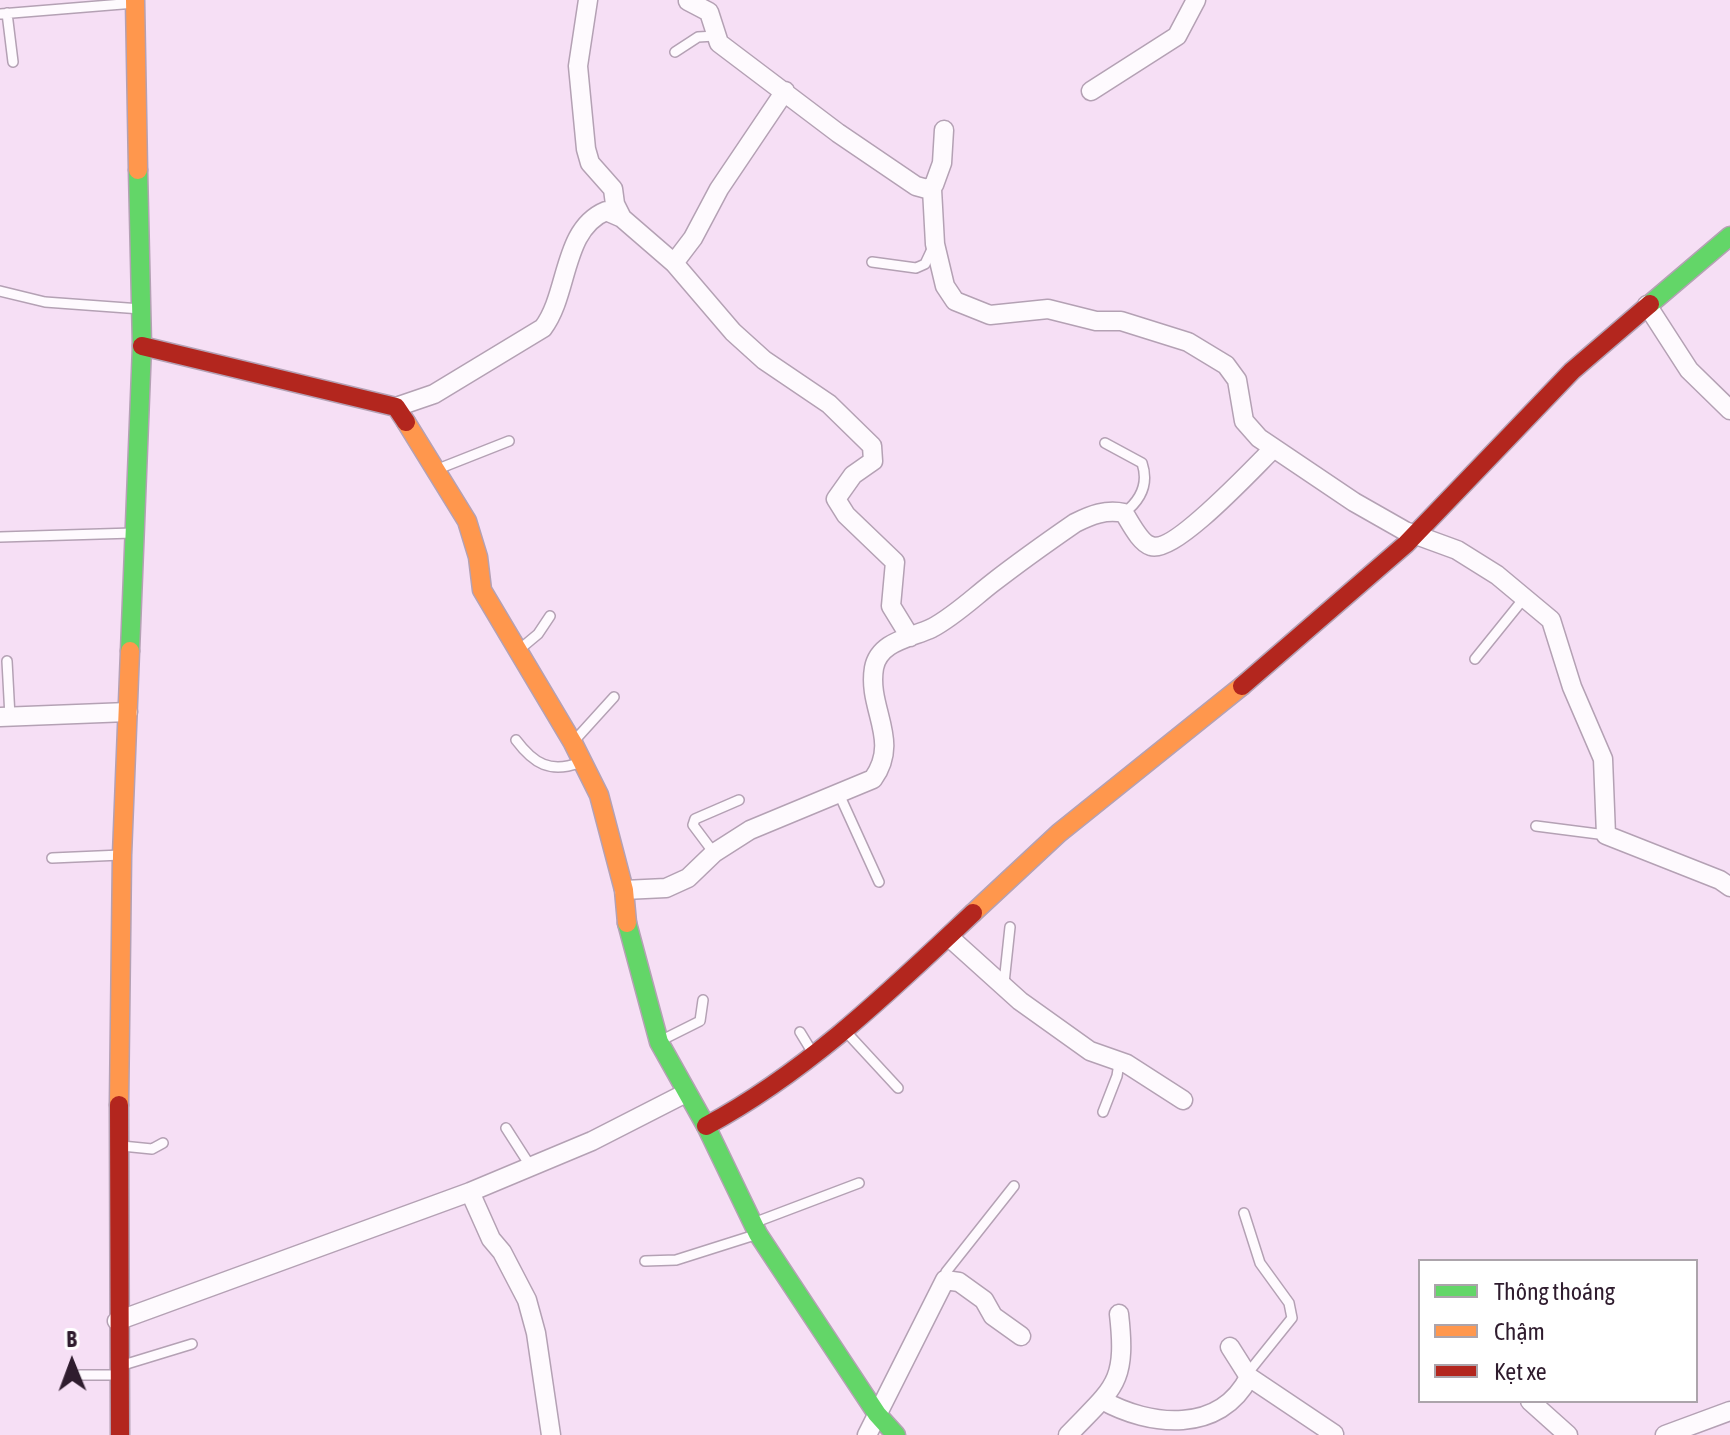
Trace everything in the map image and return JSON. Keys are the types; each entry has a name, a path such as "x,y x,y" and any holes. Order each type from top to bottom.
{"street":[{"path":"588,0 578,66 586,149 590,163 613,189 615,204 622,218"},
{"path":"1091,91 1177,36 1196,0"},
{"path":"120,1435 117,1321 122,855 142,346 135,1"},
{"path":"688,1 709,12 719,43 838,133 916,186 932,189"},
{"path":"674,263 693,238 719,189 785,91"},
{"path":"944,130 942,163 932,189 935,244 945,286 955,301 990,315 1048,309 1096,321 1121,321 1188,342 1226,365 1237,380 1244,421 1274,448 1354,502 1405,531 1415,532 1457,550 1525,597 1551,620 1572,687 1603,759 1606,835 1720,880 1730,887"},
{"path":"142,346 396,407 434,394 543,328 555,313 570,258 585,225 606,211 622,218 674,263 733,332 764,360 829,404 872,446 873,461 853,475 836,499 846,515 895,562 891,606 910,637"},
{"path":"706,1126 747,1104 846,1033 1059,833 1231,695 1406,544 1572,371 1730,236"},
{"path":"1647,305 1689,370 1730,410"},
{"path":"396,407 438,469 467,521 478,557 482,590 573,743 599,795 624,890 625,916 659,1042 706,1126 755,1228 877,1414 896,1435"},
{"path":"624,890 666,888 688,878 714,853 788,812 873,779 883,765 886,746 874,691 874,666 883,650 933,627 1075,523 1112,510 1124,513 1147,545 1154,548 1167,543 1204,516 1274,448"},
{"path":"5,717 128,712"},
{"path":"949,937 1004,983 1020,1001 1090,1051 1119,1063 1183,1100"},
{"path":"117,1321 470,1192 592,1141 686,1093"},
{"path":"470,1192 491,1239 527,1300 536,1333 551,1435"},
{"path":"867,1435 945,1280 959,1282 984,1300 993,1316 1021,1336"},
{"path":"1068,1435 1102,1400 1122,1365 1119,1314"},
{"path":"1230,1347 1248,1376 1323,1432"},
{"path":"1102,1400 1138,1417 1196,1420 1212,1414 1238,1397 1248,1376"},
{"path":"1532,1403 1568,1435"},
{"path":"1665,1435 1730,1411"}],"lane":[{"path":"13,62 3,13 135,1"},
{"path":"675,52 698,37 715,36"},
{"path":"872,262 916,268 925,264 935,244"},
{"path":"0,291 45,302 141,309"},
{"path":"438,469 509,441"},
{"path":"1105,443 1142,463 1145,471 1145,484 1137,503 1124,513"},
{"path":"0,537 134,533"},
{"path":"1475,659 1525,597"},
{"path":"517,650 538,634 550,616"},
{"path":"5,717 7,661"},
{"path":"573,743 614,697"},
{"path":"516,740 542,766 561,769 582,761"},
{"path":"839,794 879,882"},
{"path":"714,853 693,825 695,819 739,800"},
{"path":"1536,826 1606,835"},
{"path":"52,858 122,855"},
{"path":"1004,983 1010,927"},
{"path":"659,1042 700,1021 703,1000"},
{"path":"800,1032 814,1055"},
{"path":"846,1033 898,1088"},
{"path":"1103,1112 1119,1063"},
{"path":"506,1128 531,1167"},
{"path":"119,1146 152,1149 163,1143"},
{"path":"645,1261 676,1260 859,1183"},
{"path":"945,1280 946,1272 1014,1186"},
{"path":"1244,1213 1260,1263 1289,1303 1292,1318 1248,1376"},
{"path":"80,1375 117,1371 192,1344"}],"traffic: fast":[{"path":"130,651 142,346 138,170"},
{"path":"1650,304 1730,236"},
{"path":"627,923 659,1042 706,1126 758,1234 877,1414 896,1435"}],"traffic: slow":[{"path":"135,0 138,170"},
{"path":"406,422 467,521 478,557 482,590 573,743 599,795 624,890 627,923"},
{"path":"119,1105 122,855 130,651"},
{"path":"973,913 1059,833 1242,686"}],"traffic: jam":[{"path":"1242,686 1406,544 1572,371 1650,304"},
{"path":"142,346 396,407 406,422"},
{"path":"706,1126 779,1081 813,1055 878,1001 973,913"},
{"path":"119,1105 120,1435"}]}
